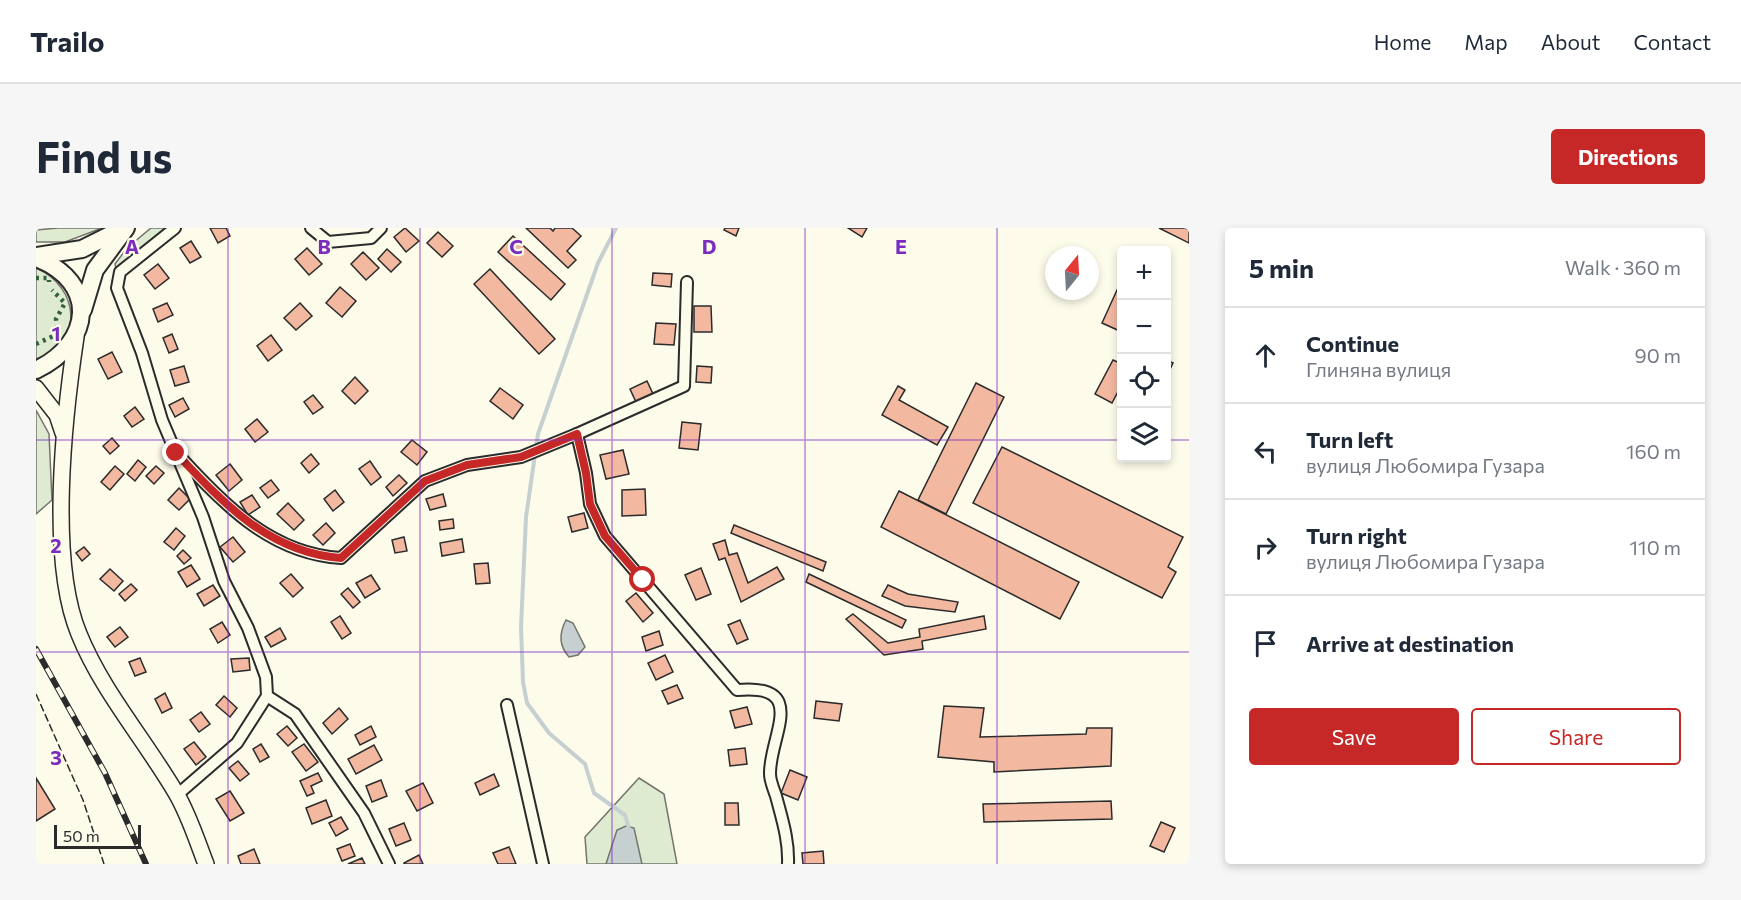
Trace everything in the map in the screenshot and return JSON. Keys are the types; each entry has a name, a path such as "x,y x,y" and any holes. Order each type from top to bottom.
{"main road":[{"path":"36,257 82,249 125,228"},
{"path":"125,228 94,270 78,330 68,390 62,543 70,611 87,654 177,795 206,864"},
{"path":"36,257 62,271 78,293 78,330 64,353 36,370"},
{"path":"36,388 57,414 66,443"}],"street":[{"path":"175,228 120,272 117,288 176,453 203,517 224,582 248,628 266,677 267,696 237,743 177,795"},
{"path":"311,228 328,242 371,238 381,228"},
{"path":"176,453 222,502 247,522 288,546 321,557 341,558 425,481 467,465 546,448 684,386 687,282"},
{"path":"577,434 590,504 605,536 737,690 757,689 772,695 778,701 783,716 770,774 789,845 788,864"},
{"path":"267,696 295,714 364,813 389,864"},
{"path":"507,705 543,864"}],"green space":[{"path":"102,228 65,242 36,242 36,230"},
{"path":"151,228 166,228 116,269 115,264 127,248"},
{"path":"36,268 51,277 61,288 68,301 71,315 69,329 63,341 52,352 36,359"},
{"path":"36,410 49,434 52,500 36,514"},
{"path":"639,778 664,794 677,864 587,864 585,837"}],"shaded area":[{"path":"566,620 573,623 585,647 578,655 569,657 563,648 561,639"},
{"path":"626,826 634,828 642,864 606,864 617,830"}],"building":[{"path":"210,228 226,228 230,236 218,243"},
{"path":"405,228 419,241 406,252 394,237"},
{"path":"526,228 550,228 553,231 555,228 572,228 581,236 567,251 576,260 568,268"},
{"path":"725,228 739,228 736,236 724,230"},
{"path":"848,228 867,228 862,237"},
{"path":"1159,228 1189,230 1189,243"},
{"path":"438,232 453,246 442,257 427,243"},
{"path":"513,236 565,284 551,300 498,252"},
{"path":"191,241 201,257 190,263 180,248"},
{"path":"307,248 322,264 309,275 295,259"},
{"path":"387,249 401,262 391,272 378,259"},
{"path":"363,252 379,268 366,280 351,264"},
{"path":"158,264 169,278 155,289 144,275"},
{"path":"490,269 555,339 539,354 474,284"},
{"path":"653,273 672,274 671,287 652,285"},
{"path":"340,287 356,301 342,317 326,303"},
{"path":"1117,290 1117,330 1102,323"},
{"path":"167,303 173,315 158,322 153,309"},
{"path":"300,303 312,316 296,330 284,318"},
{"path":"694,306 711,306 712,332 694,332"},
{"path":"656,323 676,324 674,345 654,344"},
{"path":"172,334 178,349 169,353 163,338"},
{"path":"271,335 282,350 268,361 257,346"},
{"path":"112,352 122,372 108,379 98,359"},
{"path":"1113,360 1117,362 1117,394 1112,403 1095,394"},
{"path":"184,366 189,382 175,386 170,370"},
{"path":"697,366 712,367 711,383 696,382"},
{"path":"355,377 368,391 355,404 342,391"},
{"path":"647,381 653,394 636,402 630,389"},
{"path":"976,383 1004,397 946,514 918,500"},
{"path":"898,386 905,390 899,400 948,427 937,445 882,415"},
{"path":"500,388 523,405 513,419 490,401"},
{"path":"313,395 323,407 313,414 304,402"},
{"path":"183,398 189,409 175,417 169,405"},
{"path":"135,407 144,419 132,427 124,416"},
{"path":"257,419 268,432 255,442 245,429"},
{"path":"682,422 701,424 698,450 679,448"},
{"path":"112,438 119,446 110,454 103,446"},
{"path":"412,440 427,452 417,465 401,452"},
{"path":"1002,447 1183,537 1168,567 1176,572 1162,598 973,503"},
{"path":"623,450 629,474 606,479 600,455"},
{"path":"311,454 319,464 309,473 301,463"},
{"path":"138,460 146,467 135,481 127,474"},
{"path":"370,461 381,477 371,485 359,469"},
{"path":"230,464 242,480 229,491 216,475"},
{"path":"115,466 124,474 110,490 101,482"},
{"path":"156,466 164,473 154,484 146,476"},
{"path":"399,475 407,483 393,496 386,487"},
{"path":"271,480 279,490 268,498 260,488"},
{"path":"179,488 190,499 179,510 168,500"},
{"path":"645,489 646,515 622,516 622,490"},
{"path":"335,490 344,502 333,511 324,499"},
{"path":"899,491 1079,582 1060,619 881,527"},
{"path":"443,494 446,506 430,510 426,499"},
{"path":"252,495 260,507 248,515 240,502"},
{"path":"288,503 304,520 294,530 277,514"},
{"path":"584,513 588,528 572,532 568,517"},
{"path":"453,519 454,528 440,530 439,521"},
{"path":"326,523 335,533 323,545 313,535"},
{"path":"734,525 826,562 823,571 731,533"},
{"path":"176,528 185,536 174,550 164,542"},
{"path":"233,537 245,552 233,562 220,547"},
{"path":"404,537 407,551 395,553 392,540"},
{"path":"462,539 464,552 442,556 440,543"},
{"path":"725,540 729,555 737,553 748,583 777,567 784,579 741,602 725,558 719,560 713,544"},
{"path":"84,547 90,554 82,561 76,553"},
{"path":"183,550 191,558 184,564 177,556"},
{"path":"488,563 490,583 476,584 474,564"},
{"path":"191,565 200,579 187,587 178,572"},
{"path":"701,568 711,594 696,600 685,575"},
{"path":"110,569 123,581 114,591 100,579"},
{"path":"291,574 303,588 293,597 280,583"},
{"path":"809,574 906,620 902,628 806,582"},
{"path":"371,575 380,589 365,598 356,583"},
{"path":"131,584 137,590 125,601 119,594"},
{"path":"213,585 220,596 204,606 197,594"},
{"path":"888,585 908,594 958,602 955,612 905,606 882,596"},
{"path":"348,588 360,602 353,608 341,594"},
{"path":"636,593 653,613 643,622 626,601"},
{"path":"853,614 888,643 920,637 919,629 984,616 986,629 922,641 923,649 884,655 846,619"},
{"path":"340,616 351,633 342,639 331,622"},
{"path":"740,620 748,639 737,644 728,625"},
{"path":"222,622 230,635 218,643 210,629"},
{"path":"120,627 128,637 115,647 107,637"},
{"path":"280,628 286,639 271,647 265,637"},
{"path":"659,631 663,645 646,651 642,637"},
{"path":"665,655 673,672 656,680 648,663"},
{"path":"140,658 146,672 135,676 129,662"},
{"path":"249,658 250,670 233,672 231,659"},
{"path":"677,685 683,698 668,704 662,691"},
{"path":"165,693 172,708 162,713 155,699"},
{"path":"224,696 237,708 230,717 216,705"},
{"path":"816,701 842,704 839,721 814,718"},
{"path":"944,706 984,708 980,737 1086,734 1087,728 1112,728 1111,766 994,772 994,762 938,757"},
{"path":"747,707 752,724 735,728 730,711"},
{"path":"339,708 348,719 332,734 323,723"},
{"path":"201,712 210,724 199,732 190,720"},
{"path":"287,726 297,738 288,746 277,734"},
{"path":"371,726 376,737 360,745 355,735"},
{"path":"194,742 206,757 196,765 184,749"},
{"path":"261,744 269,757 260,762 253,749"},
{"path":"304,744 318,762 306,771 292,752"},
{"path":"374,745 382,760 356,774 348,759"},
{"path":"745,748 747,764 730,766 728,750"},
{"path":"238,761 249,774 240,781 229,768"},
{"path":"790,770 807,777 798,800 781,793"},
{"path":"318,773 322,781 311,786 314,793 307,796 300,781"},
{"path":"494,774 499,786 480,795 475,783"},
{"path":"36,778 55,809 36,821"},
{"path":"381,780 387,796 372,802 366,786"},
{"path":"423,783 433,803 417,811 406,791"},
{"path":"230,791 244,813 230,821 216,799"},
{"path":"326,800 332,816 312,824 306,808"},
{"path":"1111,801 1112,819 984,822 983,804"},
{"path":"725,803 738,803 739,825 725,825"},
{"path":"341,817 348,829 336,836 329,823"},
{"path":"1161,822 1175,828 1164,852 1150,846"},
{"path":"404,823 411,840 396,846 389,829"},
{"path":"350,844 355,856 342,861 337,849"},
{"path":"509,847 516,864 498,864 493,853"},
{"path":"254,849 260,864 241,864 238,856"},
{"path":"823,851 824,864 803,864 802,853"},
{"path":"419,855 423,864 404,864 404,863"},
{"path":"362,858 365,864 348,864"}],"waterway":[{"path":"616,228 598,263 538,434 526,517 521,627 523,682 527,703 549,733 585,764 594,793 625,815 629,829"}],"railway":[{"path":"36,649 105,773 146,864"}],"hedge":[{"path":"36,278 49,278 49,282"},
{"path":"36,344 58,334 56,319 65,303 52,290"}],"fence":[{"path":"36,694 83,800 104,864"}],"route":[{"path":"176,453 222,502 247,522 288,546 321,557 341,558 425,481 467,465 521,457 577,434 590,504 605,536 643,580"}]}
